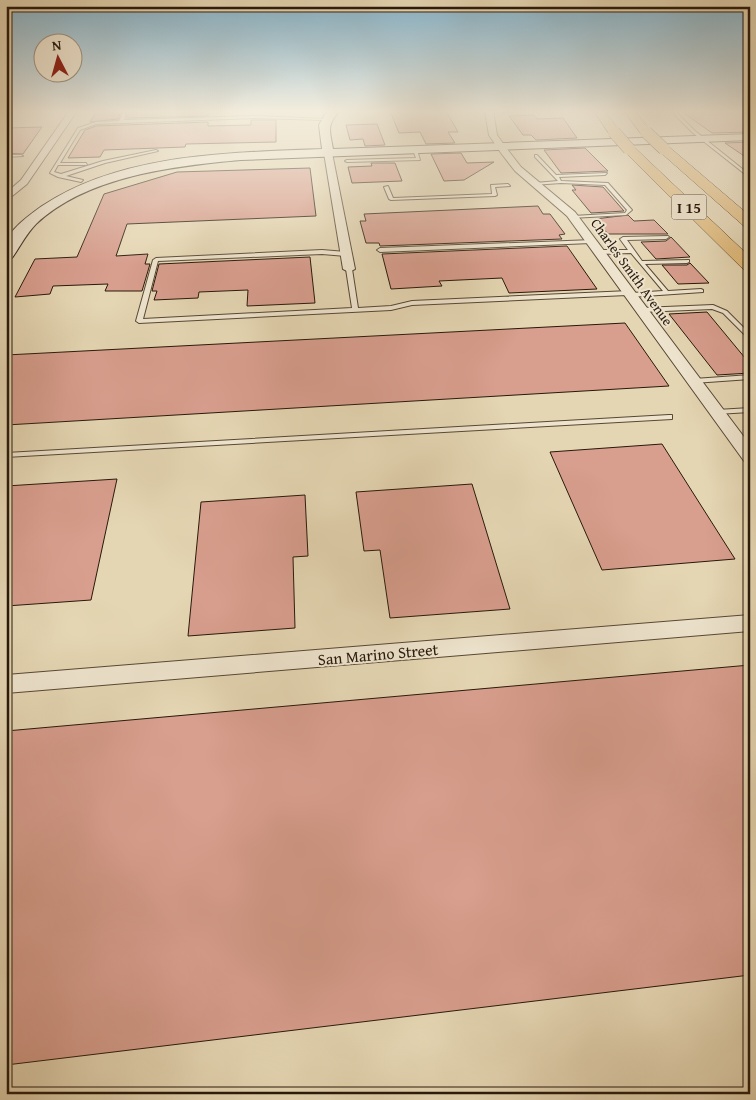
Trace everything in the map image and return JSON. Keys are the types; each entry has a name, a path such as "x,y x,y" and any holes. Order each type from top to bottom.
{"highway":[{"name":"I 15","path":"643,162 750,266"},
{"name":"I 15","path":"679,162 750,224"}],"main road":[{"path":"26,209 47,196 80,182 126,168 155,162"},
{"path":"6,255 24,228 42,212 75,194 115,178 187,162"}],"street":[{"path":"6,198 24,182 38,162"},
{"path":"330,162 349,269"},
{"name":"Charles Smith Avenue","path":"513,162 573,217 750,458"},
{"name":"San Marino Street","path":"6,684 750,623"}],"lane":[{"path":"60,176 103,162"},
{"path":"542,162 561,182"},
{"path":"732,162 750,176"},
{"path":"80,182 52,172 57,164 100,163"},
{"path":"744,172 750,171"},
{"path":"555,176 605,174"},
{"path":"535,184 561,182 606,184 630,210 626,214 573,217"},
{"path":"386,187 387,194 391,199 495,195 493,186 508,185"},
{"path":"666,237 623,239 667,293"},
{"path":"380,250 591,241"},
{"path":"599,252 632,251"},
{"path":"346,254 322,252 156,260 139,321 391,308 412,304 702,291"},
{"path":"641,263 687,261"},
{"path":"349,269 355,310"},
{"path":"641,310 713,307 725,312 750,338"},
{"path":"694,381 750,377"},
{"path":"717,412 750,410"},
{"path":"6,455 669,416"}],"building":[{"path":"435,162 493,162 464,180 444,181"},
{"path":"553,162 599,162 608,171 561,173"},
{"path":"371,163 395,163 402,181 352,183 348,167 372,166"},
{"path":"310,168 316,216 127,224 116,256 148,254 145,264 150,264 142,291 105,291 108,284 53,286 50,294 15,297 35,259 77,257 104,194 177,172"},
{"path":"572,185 603,187 624,211 591,213 572,190 576,190"},
{"path":"538,206 543,214 550,214 565,234 559,235 562,239 380,246 379,243 366,243 360,221 366,221 364,214"},
{"path":"628,215 634,221 654,220 668,234 608,234 595,219"},
{"path":"671,237 690,257 656,259 641,242 666,241"},
{"path":"567,246 597,289 509,293 502,278 439,281 442,286 391,289 382,254"},
{"path":"310,257 315,303 247,306 248,290 199,292 198,298 154,300 157,291 152,291 159,264"},
{"path":"690,263 709,283 678,284 662,265 687,265"},
{"path":"707,312 750,364 750,373 717,375 669,314"},
{"path":"625,323 669,386 6,425 6,355"},
{"path":"662,444 735,559 602,570 550,452"},
{"path":"117,479 91,600 6,606 6,486"},
{"path":"472,484 510,609 390,618 380,550 364,551 356,492"},
{"path":"305,495 308,556 293,557 295,628 188,636 201,502"},
{"path":"750,665 750,975 6,1065 6,731"}]}
